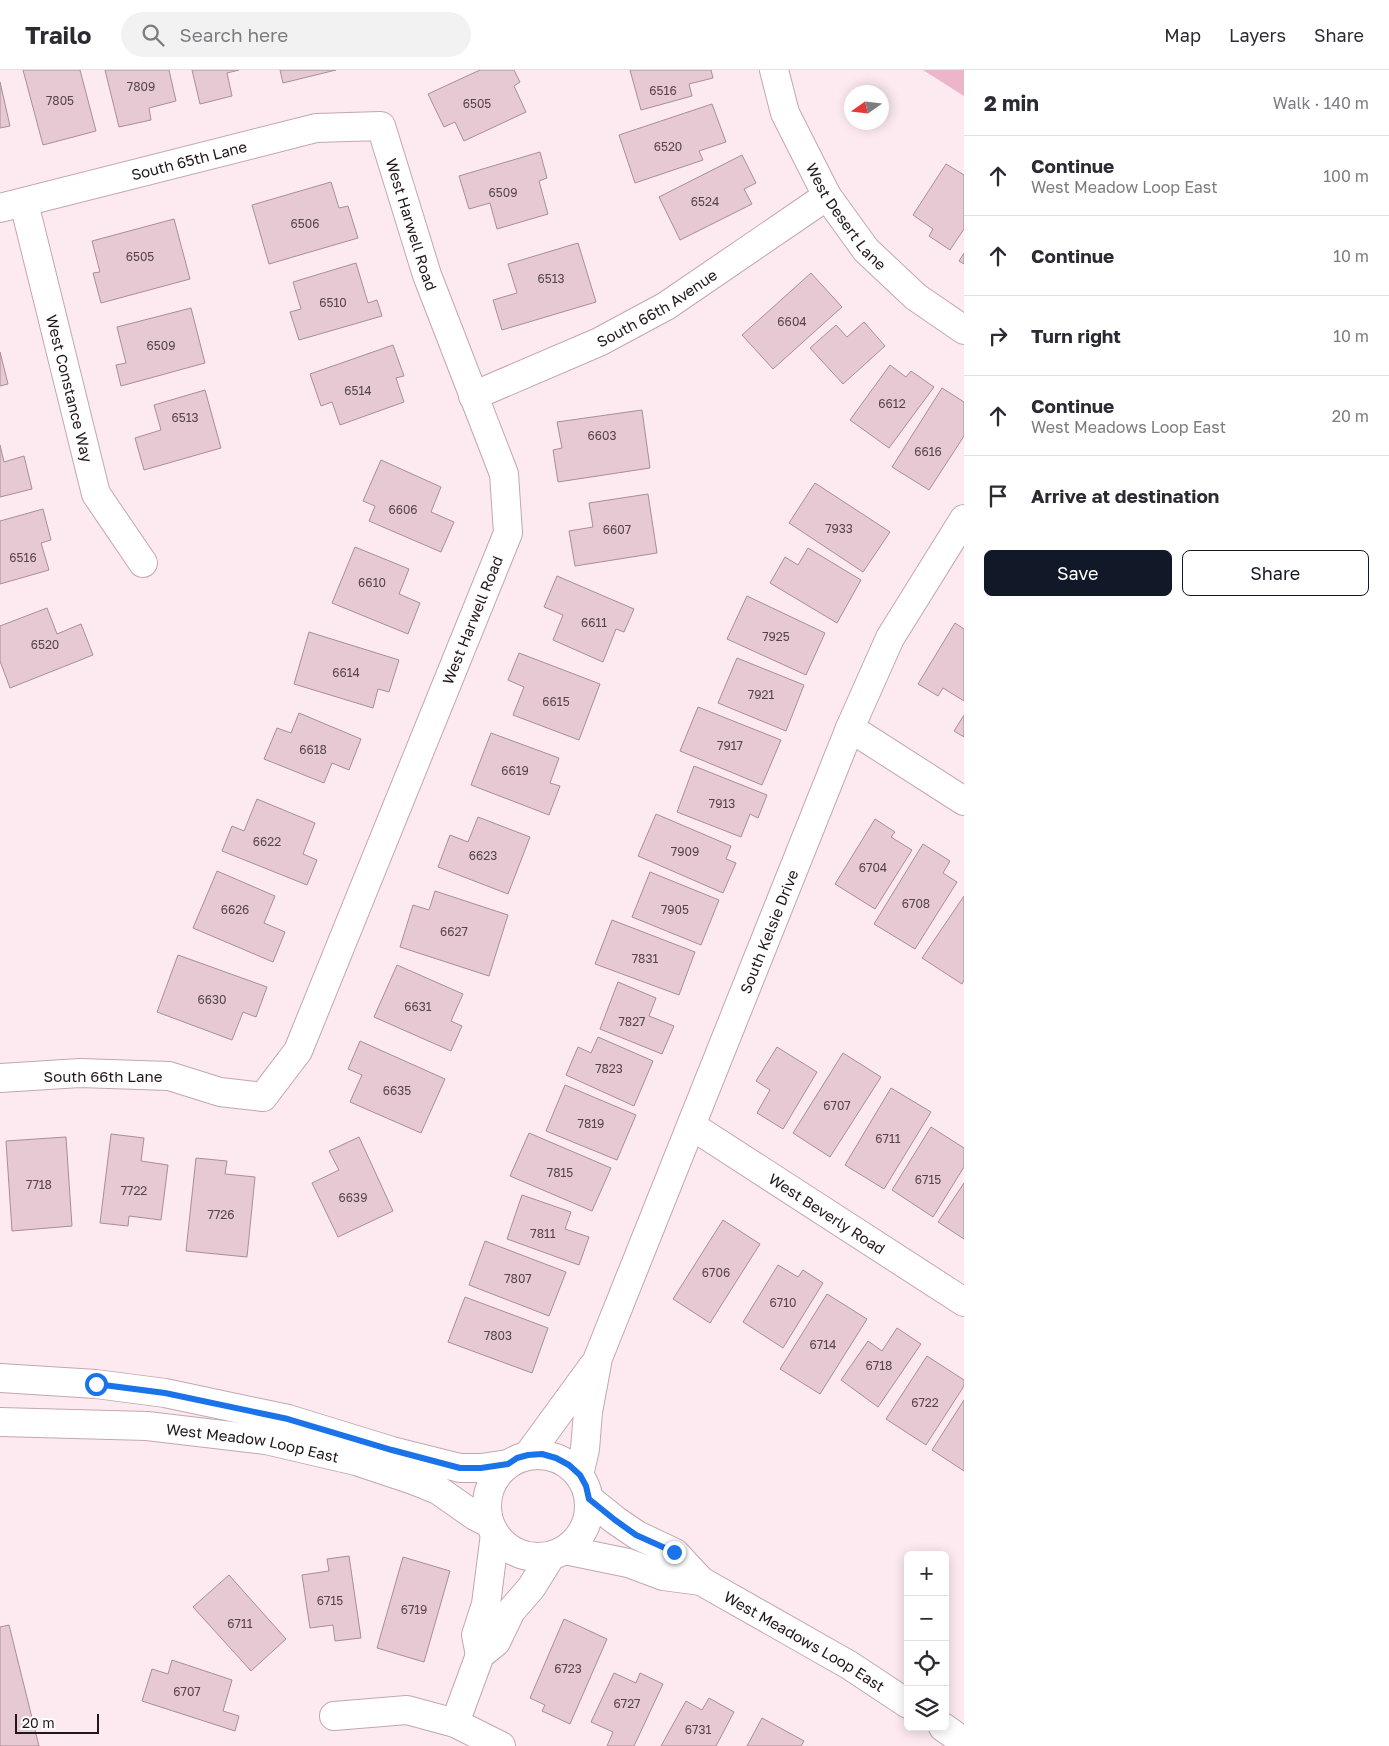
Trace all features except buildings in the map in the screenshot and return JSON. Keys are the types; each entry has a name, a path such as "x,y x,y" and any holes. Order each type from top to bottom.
{"street":[{"name":"West Desert Lane","path":"774,70 785,113 827,196 866,250 916,298 964,330"},
{"name":"South 65th Lane","path":"12,205 316,128 381,126"},
{"name":"West Harwell Road","path":"263,1097 298,1051 508,533 504,474 428,275 381,126"},
{"name":"South 66th Avenue","path":"473,396 599,342 666,306 827,196"},
{"name":"West Constance Way","path":"12,205 96,494 143,563"},
{"name":"South Kelsie Drive","path":"584,1487 588,1412 598,1358 850,728 890,638 964,519"},
{"path":"850,728 964,801"},
{"name":"South 66th Lane","path":"0,1078 80,1073 169,1076 220,1092 263,1097"},
{"name":"West Beverly Road","path":"692,1126 964,1302"},
{"name":"South Kelsie Drive","path":"518,1460 598,1358"},
{"name":"West Meadow Loop East","path":"0,1378 96,1384 165,1393 288,1419 460,1468 481,1468 518,1460"},
{"name":"West Meadow Loop East","path":"0,1422 147,1426 266,1440 356,1460 413,1480 438,1490 492,1529"},
{"path":"455,1722 480,1655 496,1642 511,1611 558,1553 576,1541 585,1528 589,1514 584,1487 569,1465 556,1458 542,1454 518,1460 496,1476 489,1490 486,1507 492,1529 486,1604 476,1635 480,1655"},
{"name":"West Meadows Loop East","path":"584,1487 636,1535 674,1552 701,1581 849,1666 904,1701"},
{"path":"492,1529 506,1546 519,1554 535,1558 558,1553"},
{"name":"West Meadows Loop East","path":"558,1553 628,1563 662,1576 701,1581"},
{"path":"334,1716 408,1710 455,1722 502,1746"},
{"path":"948,1731 964,1742"}],"shaded area":[{"path":"923,70 964,70 964,96"}],"route":[{"path":"96,1384 165,1393 288,1419 460,1468 481,1468 508,1464 517,1458 528,1455 542,1454 556,1458 569,1465 580,1475 586,1486 589,1499 615,1520 636,1535 674,1552"}]}
